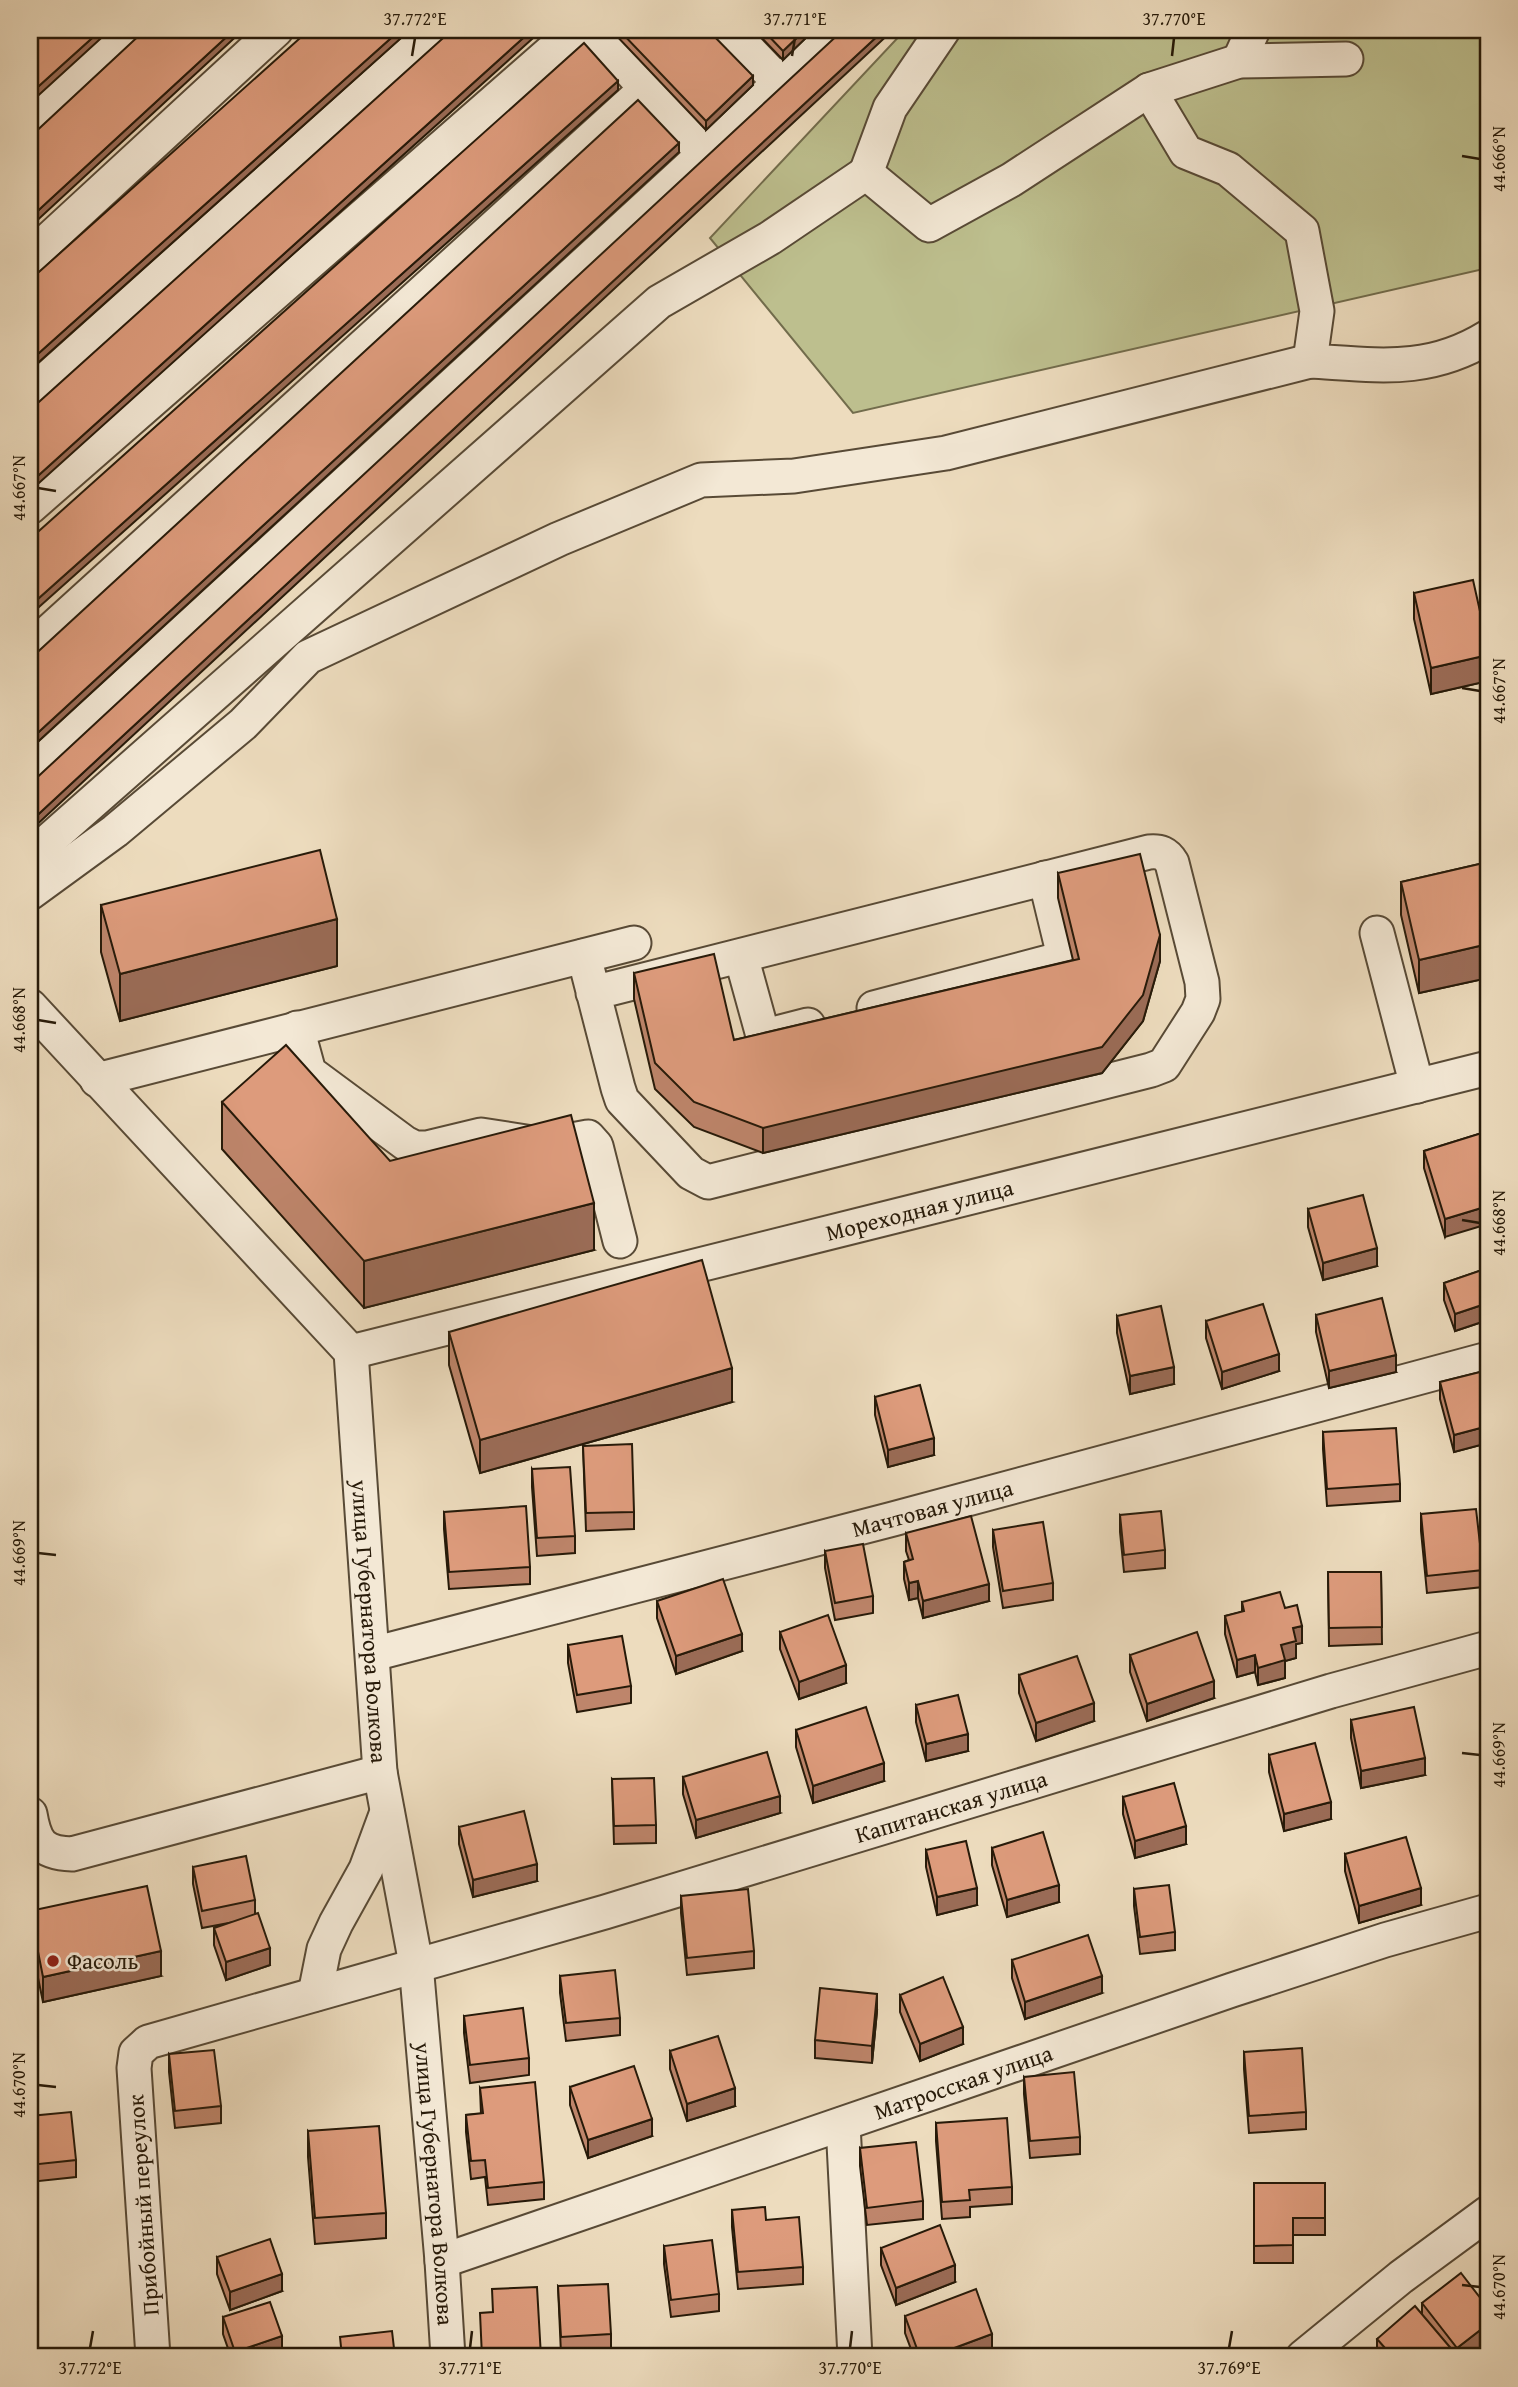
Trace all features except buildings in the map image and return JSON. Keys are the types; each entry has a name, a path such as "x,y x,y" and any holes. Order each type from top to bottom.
{"street":[{"path":"30,125 134,30"},
{"path":"30,257 276,30"},
{"path":"30,394 436,30"},
{"path":"30,507 576,30"},
{"path":"594,30 704,154"},
{"path":"729,30 780,83"},
{"path":"30,773 704,154 835,30"},
{"path":"30,857 659,302 770,238 866,173 890,108 943,30"},
{"path":"1239,61 1253,30"},
{"path":"866,173 929,225 1011,180 1149,90 1239,61 1346,59"},
{"path":"30,649 647,88"},
{"path":"1149,90 1186,152 1228,169 1302,231 1317,311 1310,361"},
{"path":"30,892 115,831 243,724 308,657 559,539 701,480 794,476 946,453 1310,361 1390,366 1431,362 1467,350 1488,337"},
{"path":"584,956 593,993 622,1100 691,1173 708,1182 1164,1065 1198,1012 1203,999 1202,982 1172,863 1160,851 593,993"},
{"path":"741,956 759,1027 767,1034 1040,966 1060,959 1063,954 1045,878"},
{"path":"1377,933 1417,1086"},
{"path":"97,1080 634,943"},
{"path":"30,1006 351,1352"},
{"path":"297,1028 309,1072 415,1148 427,1148 481,1135 545,1145 588,1137 596,1146 620,1241"},
{"name":"Мореходная улица","path":"351,1352 1488,1068"},
{"name":"улица Губернатора Волкова","path":"351,1352 380,1772 416,1964 448,2357"},
{"name":"Мачтовая улица","path":"373,1654 906,1516 1488,1359"},
{"name":"Капитанская улица","path":"136,2053 148,2042 605,1912 1331,1690 1488,1648"},
{"path":"30,1814 39,1843 54,1853 72,1854 380,1772"},
{"path":"315,1994 324,1949 366,1869 387,1810"},
{"name":"Матросская улица","path":"442,2261 1232,1990 1397,1936 1488,1911"},
{"name":"Прибойный переулок","path":"136,2053 134,2068 153,2357"},
{"path":"843,2124 855,2357"},
{"path":"1303,2357 1401,2277 1488,2213"}],"green space":[{"path":"905,30 1488,30 1488,268 853,413 710,238"}],"place":[{"name":"Фасоль","path":"53,1961"}]}
